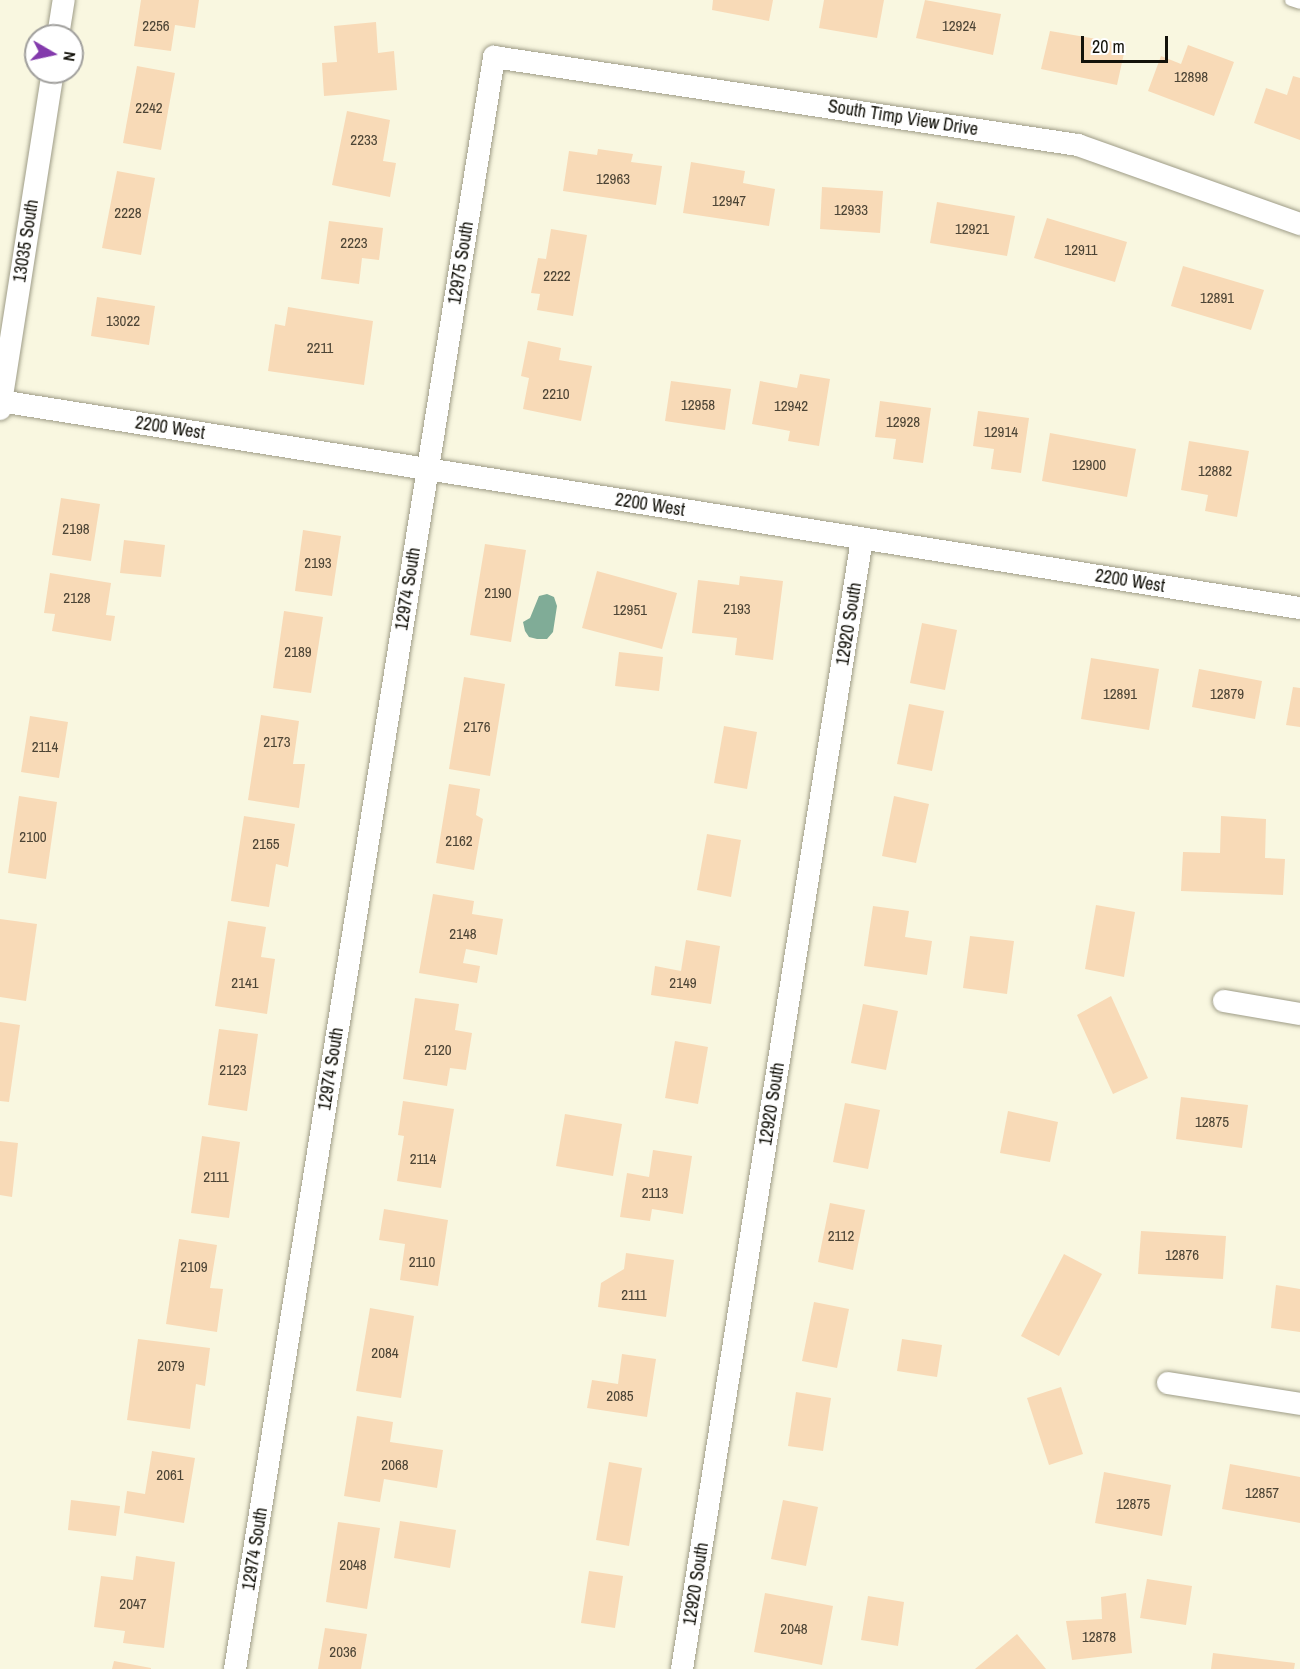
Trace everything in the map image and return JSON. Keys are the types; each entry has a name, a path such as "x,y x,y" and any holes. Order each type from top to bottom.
{"street":[{"path":"60,24 64,0"},
{"name":"South Timp View Drive","path":"494,57 1078,145 1300,224"},
{"name":"12975 South","path":"427,469 494,57"},
{"name":"13035 South","path":"0,404 50,84"},
{"name":"2200 West","path":"0,404 427,469 1300,608"},
{"name":"12974 South","path":"235,1669 427,469"},
{"name":"12920 South","path":"682,1669 862,539"},
{"path":"1224,1001 1300,1014"},
{"path":"1168,1383 1300,1404"}],"lane":[{"path":"1291,0 1300,3"}],"shaded area":[{"path":"547,594 554,597 557,606 553,632 547,639 529,637 523,622 530,618 539,596"}],"building":[{"path":"141,0 199,0 195,28 175,25 171,51 134,46"},
{"path":"713,0 773,0 769,21 712,10"},
{"path":"824,0 884,0 877,38 819,28"},
{"path":"925,0 1001,14 993,55 916,38"},
{"path":"376,22 378,53 394,51 397,90 324,96 322,63 337,62 334,26"},
{"path":"1050,31 1126,44 1117,85 1041,69"},
{"path":"1188,45 1234,62 1214,116 1148,91 1161,56 1181,64"},
{"path":"137,66 175,73 161,150 123,143"},
{"path":"1293,76 1300,78 1300,140 1254,123 1266,88 1287,95"},
{"path":"347,111 390,120 383,161 396,163 390,197 332,185"},
{"path":"598,149 633,154 631,162 662,166 656,205 563,191 569,151 597,155"},
{"path":"691,162 745,171 743,183 775,189 769,226 683,213"},
{"path":"117,171 155,178 141,255 102,248"},
{"path":"822,187 883,191 880,233 820,229"},
{"path":"937,202 1015,216 1007,256 930,243"},
{"path":"1047,218 1127,242 1115,282 1034,258"},
{"path":"329,221 383,228 379,260 362,258 359,284 321,279"},
{"path":"551,229 587,235 573,316 537,310 540,294 531,293 538,258 546,259"},
{"path":"1183,266 1264,290 1251,330 1171,306"},
{"path":"97,297 155,306 149,345 91,336"},
{"path":"288,307 373,321 364,385 268,371 275,324 285,326"},
{"path":"528,341 561,348 559,360 592,366 581,421 523,409 529,378 521,376"},
{"path":"800,374 830,379 819,446 788,441 790,431 752,424 760,381 797,388"},
{"path":"671,381 731,389 725,430 665,421"},
{"path":"880,401 931,408 923,463 893,459 896,439 875,437"},
{"path":"978,411 1029,418 1021,473 991,469 994,449 973,446"},
{"path":"1050,433 1136,449 1127,497 1042,481"},
{"path":"1189,441 1249,451 1237,517 1205,511 1208,495 1181,490"},
{"path":"61,498 100,504 91,561 52,555"},
{"path":"303,530 341,536 332,596 295,591"},
{"path":"124,540 165,545 161,577 120,573"},
{"path":"485,544 526,550 511,642 470,635"},
{"path":"597,571 677,593 662,649 582,628"},
{"path":"50,573 111,583 106,615 115,616 111,641 52,631 55,614 44,613"},
{"path":"740,576 783,581 773,660 735,655 737,638 692,633 698,580 739,585"},
{"path":"284,611 323,617 311,693 273,688"},
{"path":"922,623 957,630 945,690 910,683"},
{"path":"619,652 663,657 659,691 615,686"},
{"path":"1091,658 1159,669 1149,730 1081,719"},
{"path":"1199,669 1262,681 1255,719 1192,707"},
{"path":"464,677 505,684 490,776 449,769"},
{"path":"1293,687 1300,688 1300,727 1286,725"},
{"path":"909,704 944,711 932,771 897,764"},
{"path":"261,715 299,721 293,764 305,764 299,808 248,800"},
{"path":"30,716 68,722 59,778 21,772"},
{"path":"724,726 757,732 747,789 714,783"},
{"path":"449,784 480,789 476,815 483,819 474,870 436,863"},
{"path":"19,796 57,802 46,879 8,873"},
{"path":"894,796 929,804 916,863 882,856"},
{"path":"244,816 295,824 288,867 276,864 269,907 231,901"},
{"path":"1221,816 1266,819 1265,858 1285,859 1283,895 1181,891 1183,852 1220,853"},
{"path":"707,834 741,840 731,897 697,890"},
{"path":"433,894 474,901 472,914 503,919 497,955 466,949 463,963 480,966 477,983 419,973"},
{"path":"1096,905 1135,912 1124,977 1085,969"},
{"path":"873,906 909,911 905,937 932,941 927,975 864,966"},
{"path":"0,919 37,924 26,1001 0,997"},
{"path":"228,921 266,927 261,957 275,959 267,1014 215,1006"},
{"path":"970,936 1014,941 1007,994 963,988"},
{"path":"686,940 720,946 711,1004 651,995 655,966 681,971"},
{"path":"1111,996 1148,1078 1113,1094 1077,1015"},
{"path":"415,998 459,1004 455,1030 472,1033 466,1070 450,1068 447,1086 403,1079"},
{"path":"863,1004 898,1011 886,1070 851,1063"},
{"path":"0,1022 20,1025 9,1102 0,1101"},
{"path":"219,1029 258,1034 247,1111 208,1105"},
{"path":"675,1041 708,1047 698,1104 665,1098"},
{"path":"1181,1097 1248,1105 1242,1148 1176,1139"},
{"path":"403,1101 454,1109 441,1188 397,1181 404,1136 398,1135"},
{"path":"845,1103 880,1110 868,1169 833,1162"},
{"path":"1008,1111 1058,1122 1050,1162 1000,1153"},
{"path":"565,1114 622,1124 613,1176 556,1166"},
{"path":"202,1136 240,1142 229,1218 191,1213"},
{"path":"0,1141 18,1143 12,1197 0,1195"},
{"path":"653,1150 692,1156 683,1214 652,1209 650,1221 620,1217 627,1173 649,1177"},
{"path":"830,1203 865,1210 853,1270 818,1262"},
{"path":"384,1209 448,1220 438,1286 400,1280 405,1244 379,1240"},
{"path":"1141,1231 1226,1236 1223,1279 1138,1274"},
{"path":"179,1239 217,1245 210,1288 223,1289 217,1332 166,1324"},
{"path":"626,1253 674,1260 666,1317 598,1307 601,1283 624,1269"},
{"path":"1064,1254 1102,1274 1059,1356 1021,1336"},
{"path":"1276,1285 1300,1289 1300,1332 1271,1328"},
{"path":"814,1302 849,1309 837,1368 802,1361"},
{"path":"370,1308 414,1316 401,1398 356,1391"},
{"path":"138,1339 210,1348 205,1386 196,1384 190,1429 127,1420"},
{"path":"902,1339 942,1345 937,1377 897,1371"},
{"path":"622,1354 656,1359 647,1417 587,1408 592,1380 618,1384"},
{"path":"1061,1387 1083,1454 1049,1465 1027,1398"},
{"path":"796,1392 831,1398 823,1451 788,1446"},
{"path":"357,1416 393,1422 390,1442 443,1450 437,1488 384,1479 380,1502 344,1496"},
{"path":"152,1451 195,1458 184,1523 124,1513 127,1491 145,1494"},
{"path":"609,1462 642,1468 629,1546 596,1540"},
{"path":"1230,1464 1300,1477 1300,1523 1222,1509"},
{"path":"1104,1472 1171,1485 1162,1536 1095,1523"},
{"path":"71,1500 120,1506 116,1536 68,1530"},
{"path":"783,1500 818,1507 806,1566 771,1559"},
{"path":"400,1521 456,1530 450,1568 394,1558"},
{"path":"338,1522 380,1528 367,1609 326,1602"},
{"path":"136,1556 175,1562 164,1648 123,1643 125,1631 94,1627 101,1576 133,1580"},
{"path":"589,1571 623,1576 615,1628 581,1623"},
{"path":"1147,1579 1192,1586 1186,1625 1140,1618"},
{"path":"765,1593 833,1606 822,1665 754,1652"},
{"path":"1126,1593 1132,1653 1072,1660 1066,1621 1102,1619 1101,1597"},
{"path":"868,1596 904,1602 898,1646 861,1640"},
{"path":"325,1628 367,1634 361,1669 318,1669"},
{"path":"1017,1634 1046,1669 975,1669"},
{"path":"1213,1653 1295,1663 1294,1669 1211,1669"},
{"path":"114,1661 151,1668 151,1669 112,1669"}]}
